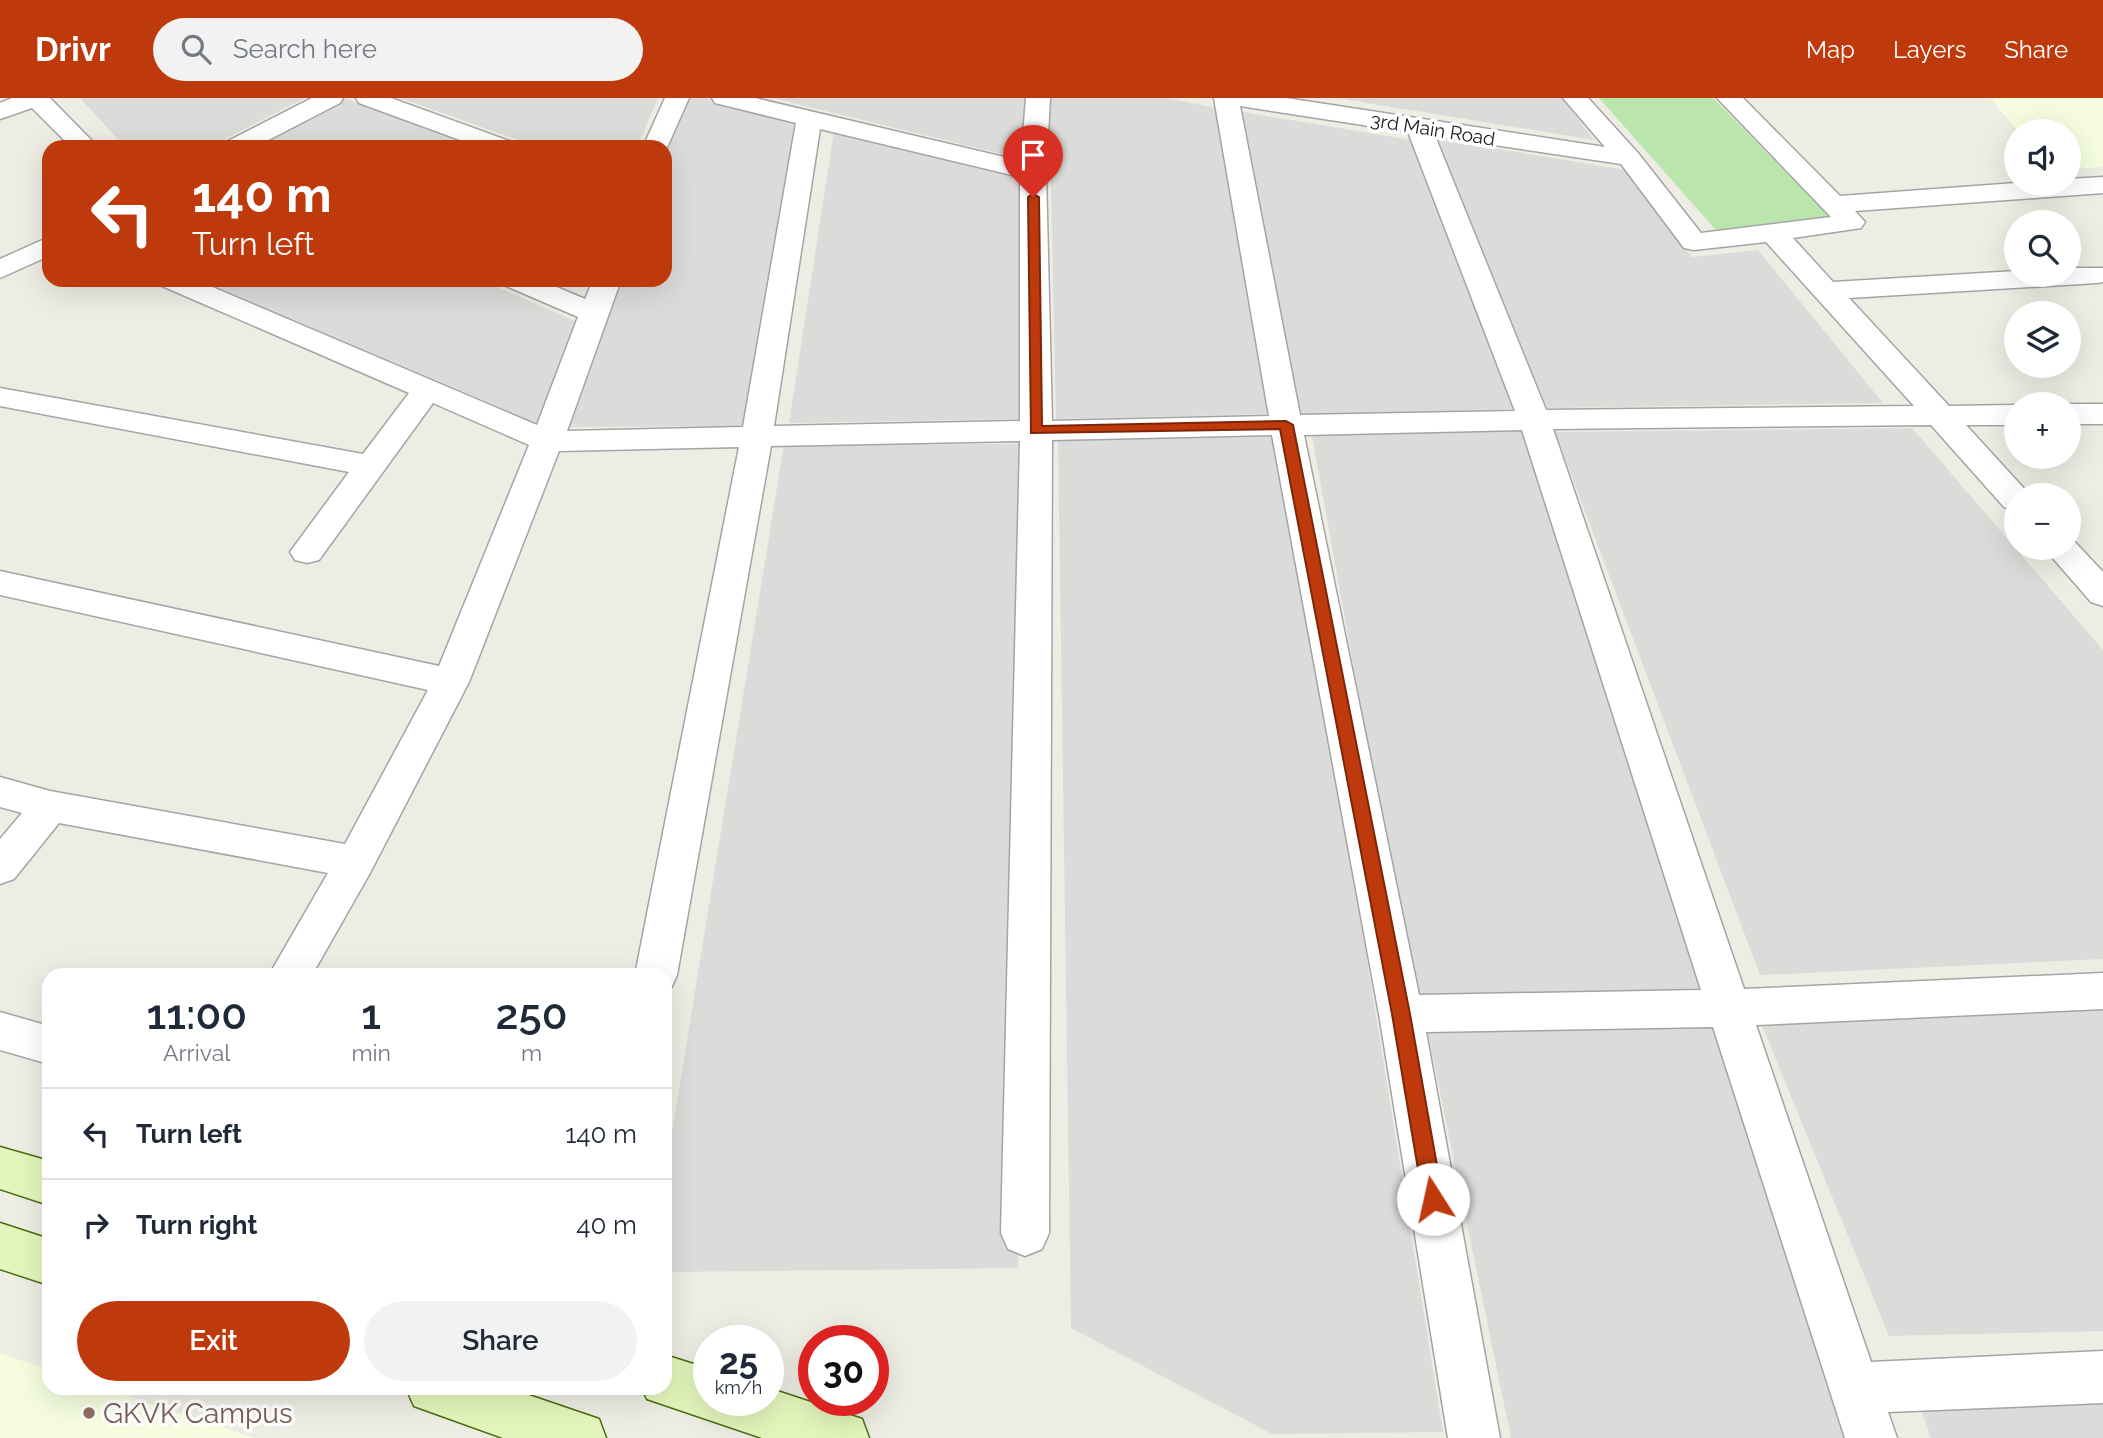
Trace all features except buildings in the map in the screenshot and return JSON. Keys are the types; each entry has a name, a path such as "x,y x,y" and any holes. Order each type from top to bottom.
{"main road":[{"path":"0,1168 42,1182"},
{"path":"0,1246 42,1260"},
{"path":"672,1383 693,1390"},
{"path":"453,1395 580,1438"},
{"path":"774,1416 843,1438"}],"street":[{"path":"0,113 35,98 78,140"},
{"path":"249,140 331,98"},
{"path":"368,98 484,140"},
{"path":"659,140 677,98"},
{"path":"724,98 1033,172"},
{"path":"1025,1233 1036,430 1033,172 1038,98"},
{"path":"1226,98 1286,425 1401,1014 1474,1438"},
{"name":"3rd Main Road","path":"1238,98 1629,158"},
{"path":"1575,98 1629,158 1694,242 1851,222 1729,98"},
{"path":"657,968 757,437 810,118"},
{"path":"1419,127 1534,420 1871,1438"},
{"path":"1835,204 2103,185"},
{"path":"1773,233 2004,486"},
{"path":"0,270 42,249"},
{"path":"1825,291 2097,275"},
{"path":"188,287 547,442 1534,420 2004,415"},
{"path":"532,287 595,314"},
{"path":"294,968 356,862 451,682 547,442 605,287"},
{"path":"307,552 427,390"},
{"path":"0,397 371,466"},
{"path":"2081,414 2103,414"},
{"path":"2074,560 2100,587"},
{"path":"0,583 451,682"},
{"path":"0,792 50,806 356,862"},
{"path":"0,868 50,806"},
{"path":"1401,1014 1727,1007 2103,991"},
{"path":"0,1031 42,1043"},
{"path":"1853,1388 2103,1377"}],"shaded area":[{"path":"80,98 305,98 223,140 119,140"},
{"path":"344,98 454,140 271,140"},
{"path":"400,98 658,98 640,140 518,140"},
{"path":"687,98 705,98 798,121 745,426 570,427 620,287 672,287 672,140"},
{"path":"772,98 1029,98 1022,159"},
{"path":"1049,98 1166,98 1217,108 1273,414 1056,419"},
{"path":"1337,98 1562,98 1594,140"},
{"path":"1990,98 2103,98 2103,167 2081,168 2081,119 2008,119"},
{"path":"1237,111 1411,140 1515,409 1300,415"},
{"path":"834,131 1022,173 1019,419 789,423"},
{"path":"1437,139 1626,170 1692,257 1758,250 1883,403 1547,408"},
{"path":"217,287 498,287 577,322 539,424"},
{"path":"1912,428 2004,535 2004,560 2026,560 2103,650 2103,959 1760,975 1555,432"},
{"path":"1523,429 1705,995 1413,997 1311,430"},
{"path":"1283,437 1443,1432 1272,1434 1071,1328 1058,439"},
{"path":"1024,444 1018,1268 672,1272 672,1132 784,445"},
{"path":"2103,1009 2103,1331 1889,1336 1761,1023"},
{"path":"1716,1024 1854,1438 1511,1438 1427,1029"},
{"name":"GKVK Campus","path":"0,1353 42,1368 42,1395 124,1395 254,1438 0,1438"},
{"path":"2103,1402 2103,1438 1931,1438 1920,1406"}],"green space":[{"path":"1599,98 1713,98 1829,216 1716,230"}],"place":[{"name":"GKVK Campus","path":"89,1413"}],"route":[{"path":"1033,197 1036,430 1286,425 1401,1014 1433,1199"}]}
